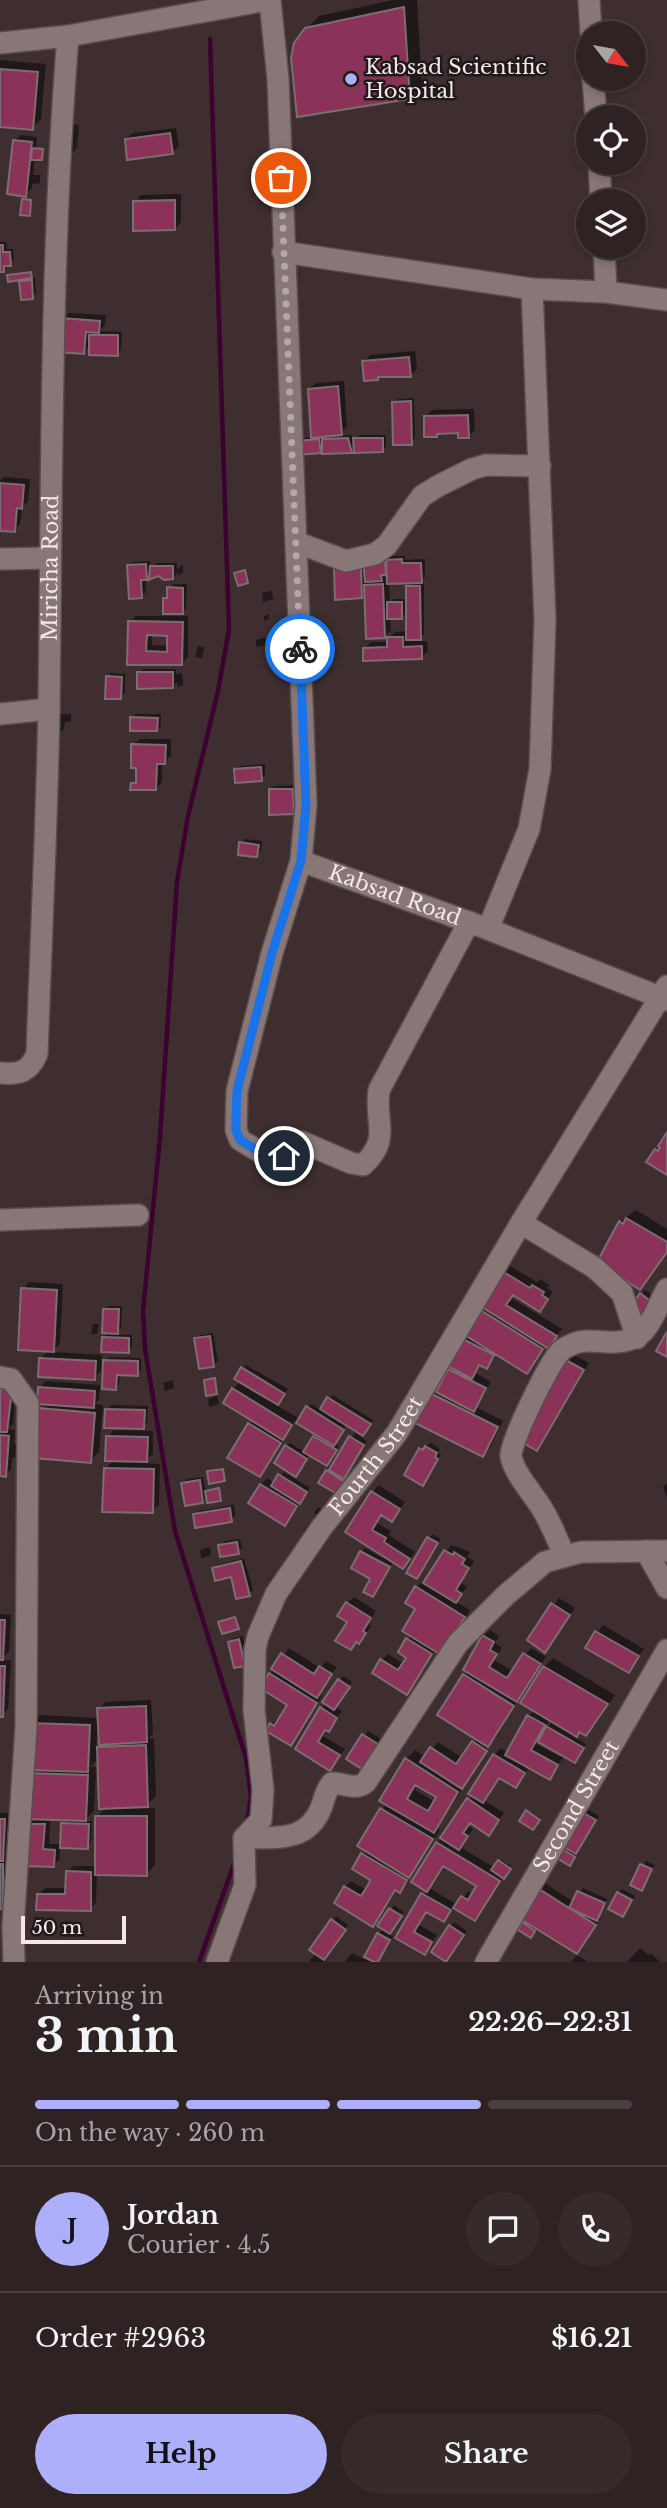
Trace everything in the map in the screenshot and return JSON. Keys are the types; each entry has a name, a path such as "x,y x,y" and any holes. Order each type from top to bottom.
{"street":[{"path":"0,43 68,36 269,0"},
{"name":"Kabsad Road","path":"269,0 277,58 306,805 301,861 665,994"},
{"path":"589,0 590,21"},
{"name":"Miricha Road","path":"0,1073 18,1074 32,1065 37,1054 49,709 55,304 62,112 68,36"},
{"path":"283,252 532,289 606,292 667,300"},
{"path":"605,259 606,292"},
{"path":"301,861 272,953 237,1091 236,1130 240,1140 272,1159 280,1159 295,1144 302,1142 351,1163 363,1165 380,1143 382,1127 377,1100 379,1090 478,925 529,830 540,769 545,620 532,289"},
{"path":"296,542 346,561 375,554 387,545 422,496 438,486 486,465 540,466"},
{"path":"0,559 50,558"},
{"path":"0,714 49,709"},
{"name":"Fourth Street","path":"244,1838 261,1820 263,1790 254,1710 255,1649 276,1594 322,1527 397,1433 521,1223 665,994"},
{"path":"0,1220 138,1215"},
{"path":"521,1223 595,1268 622,1293 637,1338"},
{"path":"564,1555 543,1511 517,1470 510,1455 512,1447 528,1408 559,1352 579,1342 618,1342 637,1338 654,1319 667,1289"},
{"path":"0,1377 11,1379 28,1402 26,1728 9,1961"},
{"path":"217,1962 245,1885 244,1838 294,1837 315,1819 325,1791 332,1783 362,1786 457,1643 506,1594 545,1562 581,1552 657,1551 667,1588"},
{"name":"Second Street","path":"486,1962 667,1650"}],"building":[{"name":"Kabsad Scientific Hospital","path":"404,7 410,99 297,117 291,58 294,43 305,28"},
{"path":"0,69 38,72 33,130 0,127"},
{"path":"170,133 173,154 127,160 125,139"},
{"path":"13,140 32,142 26,197 7,194"},
{"path":"32,148 43,149 42,160 31,160"},
{"path":"22,199 31,200 30,216 20,215"},
{"path":"175,200 175,230 133,231 133,201"},
{"path":"0,245 3,245 3,252 10,252 11,266 4,266 4,272 0,272"},
{"path":"31,272 32,278 8,282 7,275"},
{"path":"32,280 33,299 21,300 19,281"},
{"path":"61,318 100,321 99,333 86,332 84,354 58,352"},
{"path":"89,335 118,335 118,356 89,355"},
{"path":"409,357 411,377 378,377 378,380 364,381 362,361"},
{"path":"338,386 342,435 311,438 308,389"},
{"path":"411,401 412,445 393,445 392,402"},
{"path":"468,415 469,438 458,438 458,433 424,437 424,416"},
{"path":"348,438 352,453 322,454 322,439"},
{"path":"353,438 383,438 383,452 354,453"},
{"path":"319,439 321,453 297,455 296,441"},
{"path":"0,483 24,485 22,509 17,508 15,532 0,531"},
{"path":"385,559 386,575 381,575 382,581 365,582 363,561"},
{"path":"402,559 402,563 421,563 422,583 387,584 386,560"},
{"path":"146,564 147,580 141,580 142,598 129,599 127,565"},
{"path":"150,566 173,566 173,579 164,580 158,576 149,580"},
{"path":"361,567 362,598 335,600 334,568"},
{"path":"245,570 248,583 238,586 234,573"},
{"path":"383,584 385,638 366,639 364,585"},
{"path":"406,586 420,586 421,640 406,640"},
{"path":"167,587 183,588 183,614 163,614 163,598 167,598"},
{"path":"387,602 402,602 402,619 387,619"},
{"path":"128,621 183,622 182,665 127,665","holes":["147,635 167,636 167,652 146,651"]},
{"path":"387,637 403,637 403,647 422,646 422,659 363,661 363,648 387,647"},
{"path":"137,672 173,672 173,688 137,689"},
{"path":"106,676 122,677 121,699 105,699"},
{"path":"130,717 158,718 157,731 130,731"},
{"path":"131,744 166,745 165,764 157,764 156,790 130,790 131,783 136,783 136,768 131,768"},
{"path":"261,767 262,781 235,783 234,769"},
{"path":"269,789 293,789 294,814 269,815"},
{"path":"239,842 259,845 257,857 238,855"},
{"path":"667,1132 667,1175 646,1162 655,1149 658,1151 658,1146"},
{"path":"626,1218 667,1242 667,1252 640,1290 597,1262 619,1221 623,1224"},
{"path":"502,1271 530,1288 532,1285 544,1292 542,1295 548,1299 540,1312 513,1295 506,1305 557,1336 549,1349 480,1306"},
{"path":"21,1288 57,1290 54,1352 18,1350"},
{"path":"640,1293 652,1302 643,1315 631,1306"},
{"path":"103,1309 119,1309 118,1334 102,1333"},
{"path":"479,1309 543,1349 527,1374 463,1334"},
{"path":"667,1334 667,1357 656,1351"},
{"path":"210,1336 214,1367 199,1369 194,1338"},
{"path":"457,1336 494,1355 487,1369 479,1365 472,1379 442,1363"},
{"path":"102,1337 129,1338 129,1353 101,1352"},
{"path":"39,1358 96,1361 95,1380 38,1377"},
{"path":"564,1359 584,1370 537,1451 518,1440"},
{"path":"103,1360 138,1361 138,1376 117,1375 116,1390 102,1389"},
{"path":"241,1367 285,1394 278,1405 234,1379"},
{"path":"448,1369 486,1388 474,1412 436,1392"},
{"path":"215,1378 217,1394 206,1396 204,1380"},
{"path":"38,1387 95,1391 94,1408 37,1404"},
{"path":"232,1388 292,1425 283,1440 223,1403"},
{"path":"0,1389 12,1390 7,1432 0,1432"},
{"path":"426,1391 498,1427 483,1457 411,1421"},
{"path":"327,1397 371,1424 363,1436 320,1409"},
{"path":"306,1406 344,1430 334,1446 296,1423"},
{"path":"39,1408 95,1413 91,1463 34,1458"},
{"path":"105,1409 145,1410 144,1429 104,1428"},
{"path":"248,1423 281,1443 260,1477 227,1458"},
{"path":"0,1435 9,1436 6,1477 0,1476"},
{"path":"106,1436 148,1437 147,1462 105,1461"},
{"path":"313,1436 337,1450 327,1466 303,1452"},
{"path":"349,1436 364,1445 344,1479 329,1470"},
{"path":"285,1445 307,1459 296,1477 274,1463"},
{"path":"425,1446 437,1453 435,1457 438,1459 423,1486 404,1475 419,1448 423,1450"},
{"path":"104,1468 154,1469 153,1513 102,1512"},
{"path":"223,1469 225,1481 209,1484 207,1471"},
{"path":"326,1470 346,1483 339,1495 318,1483"},
{"path":"278,1474 307,1492 300,1504 271,1486"},
{"path":"200,1480 203,1503 185,1506 181,1483"},
{"path":"260,1484 297,1506 285,1526 248,1503"},
{"path":"219,1488 221,1501 207,1503 205,1491"},
{"path":"371,1491 400,1509 392,1522 381,1515 372,1530 386,1538 384,1542 410,1559 403,1569 345,1532"},
{"path":"230,1508 232,1522 195,1528 193,1514"},
{"path":"427,1537 438,1543 417,1579 406,1573"},
{"path":"237,1542 239,1554 220,1557 218,1545"},
{"path":"444,1550 453,1555 454,1552 465,1559 462,1564 469,1568 456,1590 462,1594 456,1603 423,1583"},
{"path":"360,1551 390,1567 373,1597 363,1592 370,1579 351,1568"},
{"path":"241,1561 250,1596 236,1599 231,1577 215,1581 212,1568"},
{"path":"415,1586 465,1617 441,1655 402,1631 415,1609 405,1603"},
{"path":"346,1602 371,1618 363,1631 366,1633 351,1650 335,1641 347,1622 337,1616"},
{"path":"551,1603 570,1615 545,1653 527,1640"},
{"path":"235,1617 239,1629 222,1634 218,1622"},
{"path":"0,1620 5,1620 3,1660 0,1660"},
{"path":"595,1631 639,1656 629,1673 585,1648"},
{"path":"482,1635 494,1642 490,1650 497,1654 489,1667 507,1678 523,1653 541,1664 517,1702 463,1670"},
{"path":"406,1638 432,1654 407,1695 372,1673 380,1659 398,1670 406,1658 398,1652"},
{"path":"239,1639 245,1666 234,1668 228,1642"},
{"path":"281,1653 314,1674 319,1666 332,1674 317,1698 271,1669"},
{"path":"0,1666 5,1666 3,1717 0,1717"},
{"path":"543,1666 608,1704 586,1736 579,1732 577,1737 520,1703"},
{"path":"269,1673 317,1703 291,1746 266,1731 270,1723 274,1726 287,1705 260,1688"},
{"path":"463,1674 514,1706 488,1747 437,1715"},
{"path":"338,1679 350,1687 334,1710 322,1702"},
{"path":"146,1706 147,1742 99,1745 97,1708"},
{"path":"320,1707 337,1718 329,1732 325,1730 318,1742 340,1755 330,1771 295,1749"},
{"path":"527,1715 545,1725 531,1750 558,1765 550,1780 505,1755"},
{"path":"29,1723 90,1725 88,1772 28,1770"},
{"path":"546,1726 584,1748 575,1763 538,1742"},
{"path":"362,1734 381,1746 365,1771 346,1759"},
{"path":"472,1741 487,1751 462,1789 420,1762 430,1747 456,1764"},
{"path":"146,1745 148,1807 99,1809 97,1747"},
{"path":"493,1754 525,1773 516,1788 499,1778 483,1803 468,1794"},
{"path":"405,1758 458,1792 434,1833 379,1801","holes":["415,1785 436,1797 428,1811 407,1799"]},
{"path":"26,1773 88,1775 86,1821 24,1819"},
{"path":"467,1798 499,1820 489,1836 470,1823 463,1833 468,1836 459,1850 440,1838"},
{"path":"380,1808 433,1839 409,1878 357,1846"},
{"path":"526,1810 540,1820 533,1830 519,1821"},
{"path":"582,1812 596,1820 576,1854 562,1846"},
{"path":"95,1816 147,1816 147,1876 95,1875"},
{"path":"0,1819 5,1819 3,1861 0,1861"},
{"path":"61,1823 89,1824 88,1849 60,1848"},
{"path":"25,1824 45,1824 43,1849 55,1850 54,1867 23,1866"},
{"path":"436,1842 500,1881 475,1921 453,1908 461,1896 468,1900 476,1886 443,1866 427,1892 411,1882"},
{"path":"561,1848 575,1857 570,1866 555,1857"},
{"path":"361,1853 407,1880 400,1893 395,1890 373,1927 334,1903 344,1886 361,1896 368,1885 370,1880 352,1869"},
{"path":"498,1860 511,1869 504,1879 491,1870"},
{"path":"0,1864 3,1864 3,1909 0,1909"},
{"path":"640,1864 652,1869 642,1891 630,1885"},
{"path":"66,1871 91,1872 91,1911 36,1910 37,1894 65,1894"},
{"path":"536,1887 596,1925 577,1954 522,1920 530,1907 528,1906"},
{"path":"577,1891 605,1903 597,1921 569,1908"},
{"path":"617,1892 632,1900 623,1917 608,1909"},
{"path":"421,1893 451,1910 444,1922 426,1912 414,1932 432,1942 425,1955 395,1938"},
{"path":"389,1908 402,1916 390,1934 377,1926"},
{"path":"331,1919 346,1930 324,1960 309,1950"},
{"path":"522,1922 535,1931 531,1938 518,1930"},
{"path":"449,1925 464,1935 446,1962 431,1952"},
{"path":"377,1933 390,1940 378,1962 374,1962 364,1957"}],"waterway":[{"path":"210,39 229,629 218,691 188,816 177,882 160,1137 143,1311 145,1349 175,1531 246,1758 251,1796 247,1823"},
{"path":"199,1962 235,1861"}],"way so far":[{"path":"281,178 300,649"}],"place":[{"name":"Kabsad Scientific Hospital","path":"351,79"}],"route":[{"path":"284,1156 272,1159 240,1140 236,1130 236,1117 237,1091 272,953 301,861 306,805 300,649"}]}
